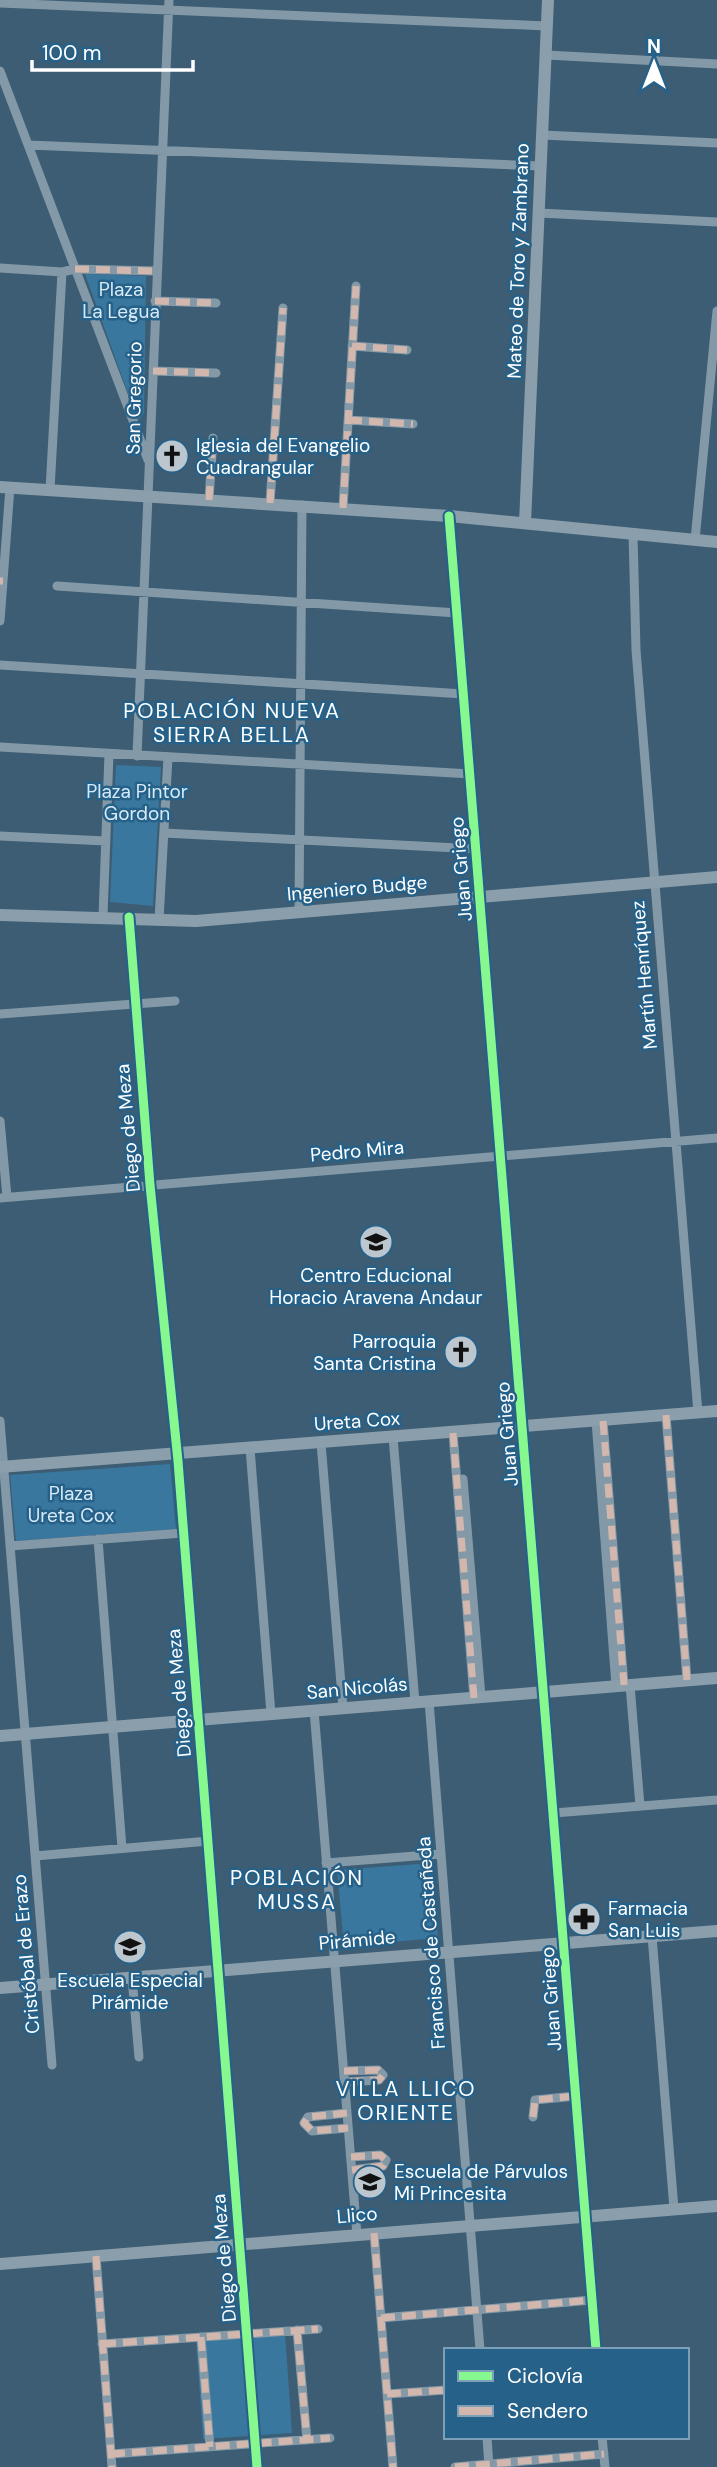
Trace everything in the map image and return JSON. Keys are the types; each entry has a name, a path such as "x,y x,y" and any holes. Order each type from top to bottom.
{"street":[{"name":"Mateo de Toro y Zambrano","path":"526,523 548,0"},
{"path":"0,3 168,5 547,26"},
{"name":"San Gregorio","path":"137,756 150,497 156,271 168,5"},
{"path":"546,55 717,64"},
{"path":"0,71 150,465"},
{"path":"542,135 717,143"},
{"path":"28,145 541,166"},
{"path":"539,213 717,222"},
{"path":"0,268 62,272 75,268 156,271"},
{"path":"50,490 62,272"},
{"path":"343,508 356,286"},
{"path":"155,301 216,303"},
{"path":"271,503 284,309"},
{"path":"695,540 717,311"},
{"path":"352,346 407,349"},
{"path":"153,371 216,373"},
{"path":"348,420 413,424"},
{"path":"209,500 213,438"},
{"path":"0,621 5,487 449,516 717,542"},
{"path":"299,913 302,505"},
{"name":"Juan Griego","path":"449,516 596,2348"},
{"name":"Martín Henríquez","path":"633,534 634,618 698,1413"},
{"path":"57,586 457,613"},
{"path":"0,665 464,694"},
{"path":"0,747 471,774"},
{"path":"103,916 109,754"},
{"path":"159,920 168,757"},
{"path":"164,833 477,849"},
{"path":"0,836 106,841"},
{"name":"Ingeniero Budge","path":"0,915 103,916 196,921 717,877"},
{"name":"Diego de Meza","path":"129,917 150,1185 177,1454 209,1841 257,2467"},
{"path":"0,1014 175,1001"},
{"path":"0,1121 3,1197"},
{"name":"Pedro Mira","path":"3,1197 717,1139"},
{"name":"Ureta Cox","path":"2,1467 717,1411"},
{"path":"666,1415 687,1680"},
{"name":"Cristóbal de Erazo","path":"0,1421 52,2065"},
{"path":"599,1421 623,1685 640,1806"},
{"path":"456,1432 477,1697"},
{"path":"393,1437 415,1702"},
{"path":"321,1443 343,1708"},
{"path":"250,1448 271,1714"},
{"path":"10,1546 183,1533"},
{"path":"98,1539 122,1848"},
{"name":"San Nicolás","path":"0,1736 717,1678"},
{"name":"Francisco de Castañeda","path":"429,1701 480,2348"},
{"path":"314,1710 357,2235"},
{"path":"554,1813 717,1800"},
{"path":"35,1856 209,1841"},
{"path":"326,1863 441,1853"},
{"name":"Pirámide","path":"0,1988 717,1931"},
{"path":"652,1936 674,2209"},
{"path":"132,1978 139,2057"},
{"path":"344,2071 377,2070 383,2075 379,2080 344,2082"},
{"path":"533,2116 535,2100 576,2096"},
{"path":"347,2113 308,2117 304,2123 312,2131 348,2128"},
{"path":"351,2157 380,2155 386,2160 383,2166 352,2169"},
{"name":"Llico","path":"0,2264 717,2206"},
{"path":"374,2233 393,2467"},
{"path":"96,2256 112,2467"},
{"path":"381,2318 592,2300"},
{"path":"102,2344 318,2329"},
{"path":"297,2330 306,2440"},
{"name":"Diego de Meza","path":"201,2337 210,2447"},
{"path":"387,2394 444,2389"},
{"path":"111,2454 330,2438"},
{"path":"487,2439 489,2466"},
{"path":"602,2439 605,2467"},
{"path":"455,2467 604,2454"}],"green space":[{"name":"Plaza La Legua","path":"85,274 146,276 144,413 138,421"},
{"name":"Plaza Pintor Gordon","path":"116,765 161,767 153,906 110,902"},
{"name":"Plaza Ureta Cox","path":"170,1464 176,1529 16,1541 10,1475"},
{"path":"432,1863 438,1938 344,1946 337,1870"},
{"path":"285,2333 292,2433 203,2439 196,2339"}],"marked path":[{"path":"75,269 156,271"},
{"path":"343,508 356,286"},
{"path":"155,301 216,303"},
{"path":"270,503 283,308"},
{"path":"352,346 407,350"},
{"path":"153,371 216,373"},
{"path":"348,420 413,424"},
{"path":"209,500 213,438"},
{"path":"666,1415 687,1680"},
{"path":"603,1421 624,1685"},
{"path":"453,1433 474,1698"},
{"path":"344,2071 378,2070 383,2075 379,2080 344,2082"},
{"path":"533,2117 535,2100 576,2096"},
{"path":"347,2113 308,2117 304,2123 312,2131 348,2128"},
{"path":"351,2157 380,2155 386,2160 383,2166 352,2170"},
{"path":"374,2233 393,2467"},
{"path":"96,2256 112,2467"},
{"path":"381,2318 592,2300"},
{"path":"102,2344 318,2329"},
{"path":"297,2330 307,2440"},
{"path":"201,2337 210,2447"},
{"path":"387,2394 444,2390"},
{"path":"111,2454 330,2438"},
{"path":"455,2467 604,2454"}],"cycle path":[{"path":"449,516 596,2348"},
{"path":"129,917 150,1185 178,1461 257,2467"}],"place":[{"name":"Iglesia del Evangelio Cuadrangular","path":"172,456"},
{"name":"Centro Educional Horacio Aravena Andaur","path":"376,1242"},
{"name":"Parroquia Santa Cristina","path":"461,1352"},
{"name":"Farmacia San Luis","path":"584,1919"},
{"name":"Escuela Especial Pirámide","path":"130,1947"},
{"name":"Escuela de Párvulos Mi Princesita","path":"370,2182"}],"district":[{"name":"POBLACIÓN NUEVA SIERRA BELLA","path":"232,723"},
{"name":"POBLACIÓN MUSSA","path":"297,1890"},
{"name":"VILLA LLICO ORIENTE","path":"406,2101"}]}
